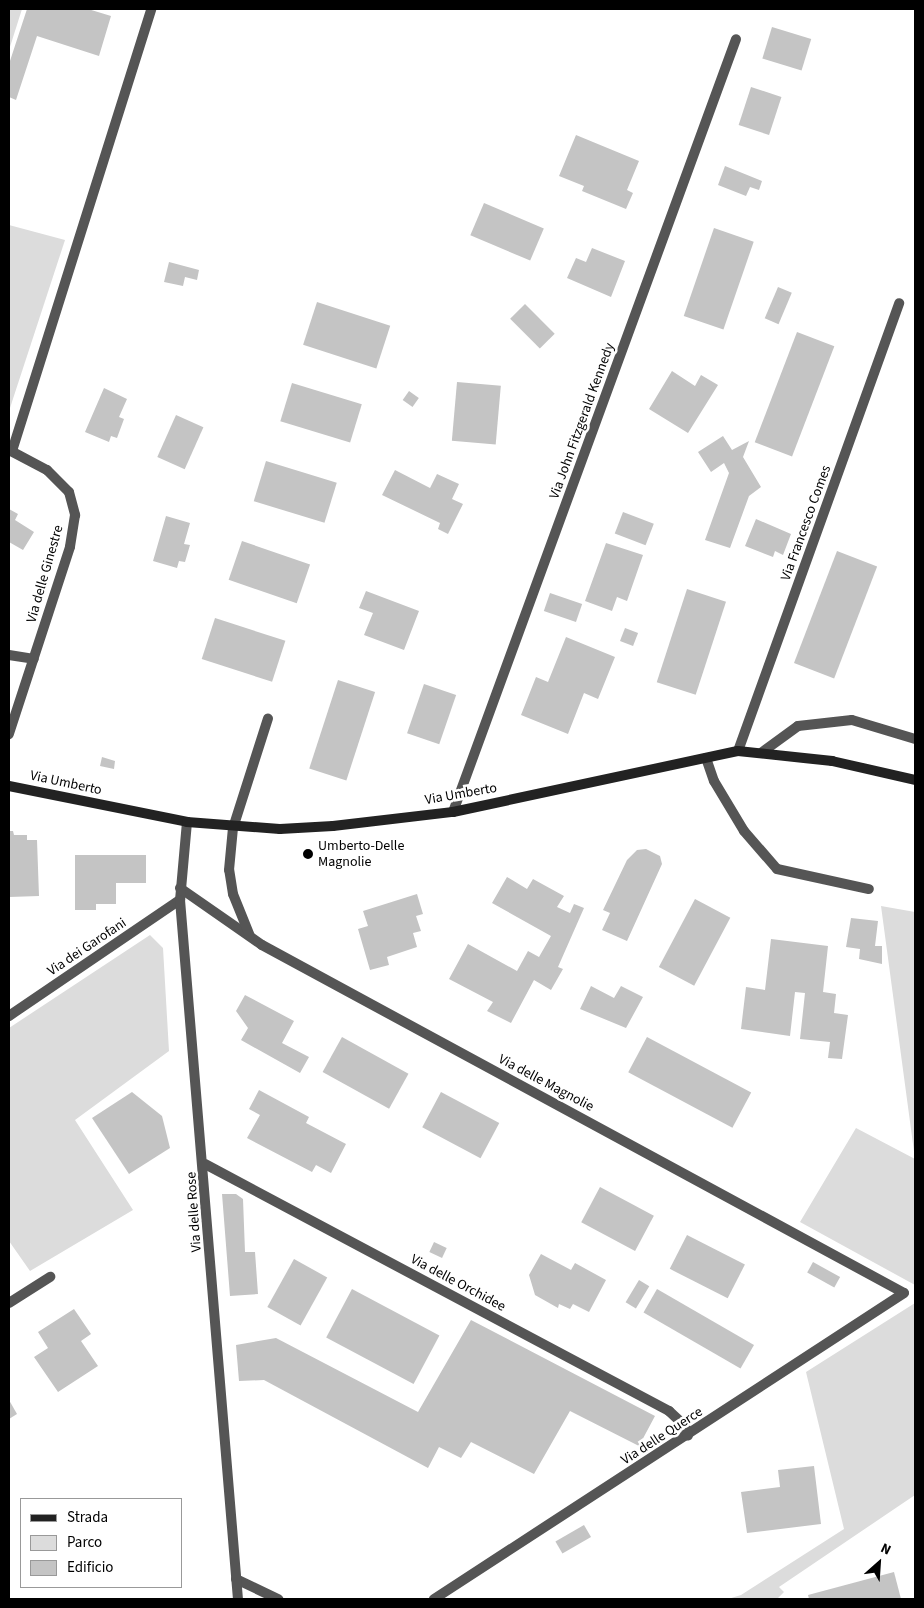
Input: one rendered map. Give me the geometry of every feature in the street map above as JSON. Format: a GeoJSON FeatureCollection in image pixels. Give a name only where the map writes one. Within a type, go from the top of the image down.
{"type":"FeatureCollection","features":[{"type":"Feature","properties":{"kind":"main road","name":"Via Umberto"},"geometry":{"type":"LineString","coordinates":[[9,786],[187,822],[233,828],[333,826],[454,812],[738,751],[832,761],[915,780]]}},
{"type":"Feature","properties":{"kind":"street"},"geometry":{"type":"LineString","coordinates":[[11,450],[151,9]]}},
{"type":"Feature","properties":{"kind":"street","name":"Via John Fitzgerald Kennedy"},"geometry":{"type":"LineString","coordinates":[[454,812],[736,39]]}},
{"type":"Feature","properties":{"kind":"street","name":"Via Francesco Comes"},"geometry":{"type":"LineString","coordinates":[[738,751],[899,303]]}},
{"type":"Feature","properties":{"kind":"street","name":"Via delle Ginestre"},"geometry":{"type":"LineString","coordinates":[[9,734],[70,548],[75,515],[69,492],[46,470],[11,450]]}},
{"type":"Feature","properties":{"kind":"street"},"geometry":{"type":"LineString","coordinates":[[9,655],[34,659]]}},
{"type":"Feature","properties":{"kind":"street"},"geometry":{"type":"LineString","coordinates":[[250,936],[233,894],[228,870],[233,828],[268,718]]}},
{"type":"Feature","properties":{"kind":"street"},"geometry":{"type":"LineString","coordinates":[[761,753],[798,726],[852,720],[915,740]]}},
{"type":"Feature","properties":{"kind":"street"},"geometry":{"type":"LineString","coordinates":[[706,758],[714,781],[744,831],[777,869],[869,889]]}},
{"type":"Feature","properties":{"kind":"street","name":"Via delle Rose"},"geometry":{"type":"LineString","coordinates":[[187,822],[180,900],[204,1164],[238,1599]]}},
{"type":"Feature","properties":{"kind":"street","name":"Via delle Magnolie"},"geometry":{"type":"LineString","coordinates":[[180,888],[250,936],[904,1293]]}},
{"type":"Feature","properties":{"kind":"street","name":"Via dei Garofani"},"geometry":{"type":"LineString","coordinates":[[9,1016],[180,900]]}},
{"type":"Feature","properties":{"kind":"street","name":"Via delle Orchidee"},"geometry":{"type":"LineString","coordinates":[[204,1164],[669,1411],[685,1426],[688,1436]]}},
{"type":"Feature","properties":{"kind":"street"},"geometry":{"type":"LineString","coordinates":[[9,1303],[50,1277]]}},
{"type":"Feature","properties":{"kind":"street","name":"Via delle Querce"},"geometry":{"type":"LineString","coordinates":[[434,1599],[688,1436],[904,1293]]}},
{"type":"Feature","properties":{"kind":"street"},"geometry":{"type":"LineString","coordinates":[[236,1579],[278,1599]]}},
{"type":"Feature","properties":{"kind":"green space"},"geometry":{"type":"Polygon","coordinates":[[[9,9],[22,9],[9,50],[9,9]]]}},
{"type":"Feature","properties":{"kind":"green space"},"geometry":{"type":"Polygon","coordinates":[[[9,225],[65,240],[9,411],[9,225]]]}},
{"type":"Feature","properties":{"kind":"green space"},"geometry":{"type":"Polygon","coordinates":[[[881,906],[915,912],[915,1159],[881,906]]]}},
{"type":"Feature","properties":{"kind":"green space"},"geometry":{"type":"Polygon","coordinates":[[[150,935],[163,948],[169,1051],[75,1120],[133,1210],[30,1271],[9,1241],[9,1028],[150,935]]]}},
{"type":"Feature","properties":{"kind":"green space"},"geometry":{"type":"Polygon","coordinates":[[[856,1128],[915,1159],[915,1285],[800,1222],[856,1128]]]}},
{"type":"Feature","properties":{"kind":"green space"},"geometry":{"type":"Polygon","coordinates":[[[915,1303],[915,1495],[779,1587],[784,1592],[777,1599],[728,1599],[741,1595],[844,1529],[806,1372],[915,1303]]]}},
{"type":"Feature","properties":{"kind":"building"},"geometry":{"type":"Polygon","coordinates":[[[27,9],[88,9],[111,16],[99,56],[37,36],[16,100],[9,97],[9,64],[27,9]]]}},
{"type":"Feature","properties":{"kind":"building"},"geometry":{"type":"Polygon","coordinates":[[[772,27],[811,39],[802,71],[762,59],[772,27]]]}},
{"type":"Feature","properties":{"kind":"building"},"geometry":{"type":"Polygon","coordinates":[[[751,87],[781,97],[769,135],[739,125],[751,87]]]}},
{"type":"Feature","properties":{"kind":"building"},"geometry":{"type":"Polygon","coordinates":[[[576,135],[639,161],[627,190],[633,193],[626,209],[582,191],[584,186],[559,176],[576,135]]]}},
{"type":"Feature","properties":{"kind":"building"},"geometry":{"type":"Polygon","coordinates":[[[725,166],[762,181],[759,190],[750,187],[746,196],[718,185],[725,166]]]}},
{"type":"Feature","properties":{"kind":"building"},"geometry":{"type":"Polygon","coordinates":[[[484,203],[544,228],[530,261],[470,235],[484,203]]]}},
{"type":"Feature","properties":{"kind":"building"},"geometry":{"type":"Polygon","coordinates":[[[714,228],[754,242],[723,330],[684,316],[714,228]]]}},
{"type":"Feature","properties":{"kind":"building"},"geometry":{"type":"Polygon","coordinates":[[[592,248],[625,261],[611,297],[567,278],[576,258],[586,262],[592,248]]]}},
{"type":"Feature","properties":{"kind":"building"},"geometry":{"type":"Polygon","coordinates":[[[169,262],[199,270],[197,280],[185,277],[183,286],[164,282],[169,262]]]}},
{"type":"Feature","properties":{"kind":"building"},"geometry":{"type":"Polygon","coordinates":[[[778,287],[792,293],[779,324],[765,318],[778,287]]]}},
{"type":"Feature","properties":{"kind":"building"},"geometry":{"type":"Polygon","coordinates":[[[317,302],[390,326],[376,369],[303,345],[317,302]]]}},
{"type":"Feature","properties":{"kind":"building"},"geometry":{"type":"Polygon","coordinates":[[[525,304],[555,334],[540,349],[510,319],[525,304]]]}},
{"type":"Feature","properties":{"kind":"building"},"geometry":{"type":"Polygon","coordinates":[[[797,332],[834,346],[792,456],[755,442],[797,332]]]}},
{"type":"Feature","properties":{"kind":"building"},"geometry":{"type":"Polygon","coordinates":[[[672,371],[695,386],[701,375],[718,385],[688,433],[649,409],[672,371]]]}},
{"type":"Feature","properties":{"kind":"building"},"geometry":{"type":"Polygon","coordinates":[[[457,382],[501,386],[496,445],[452,441],[457,382]]]}},
{"type":"Feature","properties":{"kind":"building"},"geometry":{"type":"Polygon","coordinates":[[[292,383],[362,404],[350,443],[280,421],[292,383]]]}},
{"type":"Feature","properties":{"kind":"building"},"geometry":{"type":"Polygon","coordinates":[[[104,388],[127,399],[119,417],[124,419],[117,438],[111,436],[109,442],[85,432],[104,388]]]}},
{"type":"Feature","properties":{"kind":"building"},"geometry":{"type":"Polygon","coordinates":[[[409,391],[419,398],[413,407],[403,400],[409,391]]]}},
{"type":"Feature","properties":{"kind":"building"},"geometry":{"type":"Polygon","coordinates":[[[176,415],[203,427],[185,469],[157,457],[176,415]]]}},
{"type":"Feature","properties":{"kind":"building"},"geometry":{"type":"Polygon","coordinates":[[[723,436],[732,450],[749,441],[743,457],[761,487],[749,496],[730,548],[705,540],[729,473],[724,463],[711,472],[698,452],[723,436]]]}},
{"type":"Feature","properties":{"kind":"building"},"geometry":{"type":"Polygon","coordinates":[[[266,461],[337,483],[324,523],[254,501],[266,461]]]}},
{"type":"Feature","properties":{"kind":"building"},"geometry":{"type":"Polygon","coordinates":[[[395,470],[430,488],[437,474],[459,484],[452,499],[463,504],[448,534],[438,529],[440,523],[382,495],[395,470]]]}},
{"type":"Feature","properties":{"kind":"building"},"geometry":{"type":"Polygon","coordinates":[[[9,509],[18,514],[15,520],[34,532],[23,550],[9,542],[9,509]]]}},
{"type":"Feature","properties":{"kind":"building"},"geometry":{"type":"Polygon","coordinates":[[[623,512],[654,524],[646,545],[615,533],[623,512]]]}},
{"type":"Feature","properties":{"kind":"building"},"geometry":{"type":"Polygon","coordinates":[[[166,516],[190,523],[184,544],[190,545],[185,562],[179,561],[177,568],[153,561],[166,516]]]}},
{"type":"Feature","properties":{"kind":"building"},"geometry":{"type":"Polygon","coordinates":[[[756,519],[791,534],[783,555],[775,551],[773,557],[745,546],[756,519]]]}},
{"type":"Feature","properties":{"kind":"building"},"geometry":{"type":"Polygon","coordinates":[[[242,541],[310,564],[297,603],[229,580],[242,541]]]}},
{"type":"Feature","properties":{"kind":"building"},"geometry":{"type":"Polygon","coordinates":[[[606,543],[643,555],[627,601],[617,597],[612,611],[585,601],[606,543]]]}},
{"type":"Feature","properties":{"kind":"building"},"geometry":{"type":"Polygon","coordinates":[[[837,551],[877,566],[834,678],[794,663],[837,551]]]}},
{"type":"Feature","properties":{"kind":"building"},"geometry":{"type":"Polygon","coordinates":[[[687,589],[726,602],[696,695],[657,682],[687,589]]]}},
{"type":"Feature","properties":{"kind":"building"},"geometry":{"type":"Polygon","coordinates":[[[366,591],[419,611],[404,650],[364,635],[373,613],[359,608],[366,591]]]}},
{"type":"Feature","properties":{"kind":"building"},"geometry":{"type":"Polygon","coordinates":[[[550,593],[582,604],[576,622],[544,611],[550,593]]]}},
{"type":"Feature","properties":{"kind":"building"},"geometry":{"type":"Polygon","coordinates":[[[215,618],[285,641],[272,682],[202,659],[215,618]]]}},
{"type":"Feature","properties":{"kind":"building"},"geometry":{"type":"Polygon","coordinates":[[[625,628],[638,633],[633,646],[620,641],[625,628]]]}},
{"type":"Feature","properties":{"kind":"building"},"geometry":{"type":"Polygon","coordinates":[[[566,637],[615,657],[598,699],[584,693],[568,734],[521,715],[536,677],[548,682],[566,637]]]}},
{"type":"Feature","properties":{"kind":"building"},"geometry":{"type":"Polygon","coordinates":[[[338,680],[375,692],[346,780],[309,768],[338,680]]]}},
{"type":"Feature","properties":{"kind":"building"},"geometry":{"type":"Polygon","coordinates":[[[424,684],[456,695],[439,744],[407,733],[424,684]]]}},
{"type":"Feature","properties":{"kind":"building"},"geometry":{"type":"Polygon","coordinates":[[[102,757],[115,761],[114,769],[100,766],[102,757]]]}},
{"type":"Feature","properties":{"kind":"building"},"geometry":{"type":"Polygon","coordinates":[[[9,831],[13,831],[14,835],[27,835],[27,840],[37,840],[39,896],[9,897],[9,831]]]}},
{"type":"Feature","properties":{"kind":"building"},"geometry":{"type":"Polygon","coordinates":[[[646,849],[660,856],[662,864],[627,941],[602,930],[610,913],[603,910],[627,860],[637,850],[646,849]]]}},
{"type":"Feature","properties":{"kind":"building"},"geometry":{"type":"Polygon","coordinates":[[[75,855],[146,855],[146,883],[116,883],[116,904],[96,904],[96,910],[75,910],[75,855]]]}},
{"type":"Feature","properties":{"kind":"building"},"geometry":{"type":"Polygon","coordinates":[[[507,877],[527,889],[533,879],[564,896],[557,907],[570,913],[574,904],[584,908],[558,967],[563,969],[551,990],[534,980],[511,1023],[487,1011],[493,1002],[449,979],[468,944],[517,971],[528,951],[539,957],[551,936],[492,903],[507,877]]]}},
{"type":"Feature","properties":{"kind":"building"},"geometry":{"type":"Polygon","coordinates":[[[417,894],[423,914],[416,916],[421,931],[413,933],[417,947],[387,957],[389,965],[370,970],[358,929],[368,926],[363,911],[417,894]]]}},
{"type":"Feature","properties":{"kind":"building"},"geometry":{"type":"Polygon","coordinates":[[[695,899],[730,918],[694,986],[659,967],[695,899]]]}},
{"type":"Feature","properties":{"kind":"building"},"geometry":{"type":"Polygon","coordinates":[[[851,918],[878,921],[875,946],[882,946],[882,964],[859,959],[860,949],[846,947],[851,918]]]}},
{"type":"Feature","properties":{"kind":"building"},"geometry":{"type":"Polygon","coordinates":[[[771,939],[828,946],[823,992],[836,994],[834,1013],[848,1015],[842,1059],[828,1058],[830,1042],[800,1039],[805,993],[795,992],[790,1036],[741,1029],[746,987],[765,990],[771,939]]]}},
{"type":"Feature","properties":{"kind":"building"},"geometry":{"type":"Polygon","coordinates":[[[591,986],[614,998],[621,986],[643,997],[626,1028],[580,1009],[591,986]]]}},
{"type":"Feature","properties":{"kind":"building"},"geometry":{"type":"Polygon","coordinates":[[[245,995],[294,1021],[282,1043],[309,1057],[300,1073],[241,1040],[248,1028],[236,1011],[245,995]]]}},
{"type":"Feature","properties":{"kind":"building"},"geometry":{"type":"Polygon","coordinates":[[[342,1037],[408,1074],[389,1109],[323,1072],[342,1037]]]}},
{"type":"Feature","properties":{"kind":"building"},"geometry":{"type":"Polygon","coordinates":[[[647,1037],[751,1092],[732,1128],[628,1072],[647,1037]]]}},
{"type":"Feature","properties":{"kind":"building"},"geometry":{"type":"Polygon","coordinates":[[[259,1090],[309,1117],[306,1123],[346,1144],[331,1173],[316,1165],[312,1172],[247,1138],[260,1115],[249,1109],[259,1090]]]}},
{"type":"Feature","properties":{"kind":"building"},"geometry":{"type":"Polygon","coordinates":[[[132,1092],[162,1116],[170,1148],[129,1174],[92,1118],[132,1092]]]}},
{"type":"Feature","properties":{"kind":"building"},"geometry":{"type":"Polygon","coordinates":[[[441,1092],[499,1123],[480,1158],[422,1127],[441,1092]]]}},
{"type":"Feature","properties":{"kind":"building"},"geometry":{"type":"Polygon","coordinates":[[[600,1187],[654,1216],[635,1251],[581,1222],[600,1187]]]}},
{"type":"Feature","properties":{"kind":"building"},"geometry":{"type":"Polygon","coordinates":[[[222,1194],[236,1194],[243,1199],[245,1252],[255,1252],[258,1294],[230,1296],[222,1194]]]}},
{"type":"Feature","properties":{"kind":"building"},"geometry":{"type":"Polygon","coordinates":[[[687,1235],[745,1265],[728,1298],[670,1269],[687,1235]]]}},
{"type":"Feature","properties":{"kind":"building"},"geometry":{"type":"Polygon","coordinates":[[[434,1242],[447,1248],[442,1258],[429,1252],[434,1242]]]}},
{"type":"Feature","properties":{"kind":"building"},"geometry":{"type":"Polygon","coordinates":[[[541,1254],[571,1270],[575,1263],[606,1280],[589,1312],[573,1304],[570,1309],[559,1304],[558,1308],[535,1295],[529,1275],[541,1254]]]}},
{"type":"Feature","properties":{"kind":"building"},"geometry":{"type":"Polygon","coordinates":[[[294,1259],[327,1277],[301,1326],[267,1307],[294,1259]]]}},
{"type":"Feature","properties":{"kind":"building"},"geometry":{"type":"Polygon","coordinates":[[[813,1262],[840,1277],[834,1288],[807,1272],[813,1262]]]}},
{"type":"Feature","properties":{"kind":"building"},"geometry":{"type":"Polygon","coordinates":[[[639,1280],[649,1286],[636,1308],[626,1302],[639,1280]]]}},
{"type":"Feature","properties":{"kind":"building"},"geometry":{"type":"Polygon","coordinates":[[[352,1289],[439,1335],[414,1384],[326,1338],[352,1289]]]}},
{"type":"Feature","properties":{"kind":"building"},"geometry":{"type":"Polygon","coordinates":[[[657,1289],[754,1345],[740,1368],[644,1312],[657,1289]]]}},
{"type":"Feature","properties":{"kind":"building"},"geometry":{"type":"Polygon","coordinates":[[[74,1309],[91,1334],[81,1341],[98,1366],[58,1392],[34,1357],[48,1348],[38,1332],[74,1309]]]}},
{"type":"Feature","properties":{"kind":"building"},"geometry":{"type":"Polygon","coordinates":[[[471,1320],[655,1416],[639,1446],[570,1411],[534,1474],[471,1442],[461,1458],[439,1447],[428,1468],[264,1380],[239,1381],[236,1345],[276,1338],[418,1412],[471,1320]]]}},
{"type":"Feature","properties":{"kind":"building"},"geometry":{"type":"Polygon","coordinates":[[[9,1400],[17,1414],[9,1419],[9,1400]]]}},
{"type":"Feature","properties":{"kind":"building"},"geometry":{"type":"Polygon","coordinates":[[[814,1466],[821,1524],[747,1533],[741,1492],[780,1487],[778,1470],[814,1466]]]}},
{"type":"Feature","properties":{"kind":"building"},"geometry":{"type":"Polygon","coordinates":[[[584,1525],[591,1537],[562,1554],[555,1542],[584,1525]]]}},
{"type":"Feature","properties":{"kind":"building"},"geometry":{"type":"Polygon","coordinates":[[[894,1572],[901,1599],[809,1599],[808,1595],[894,1572]]]}},
{"type":"Feature","properties":{"kind":"place","name":"Umberto-Delle Magnolie"},"geometry":{"type":"Point","coordinates":[308,854]}}]}
